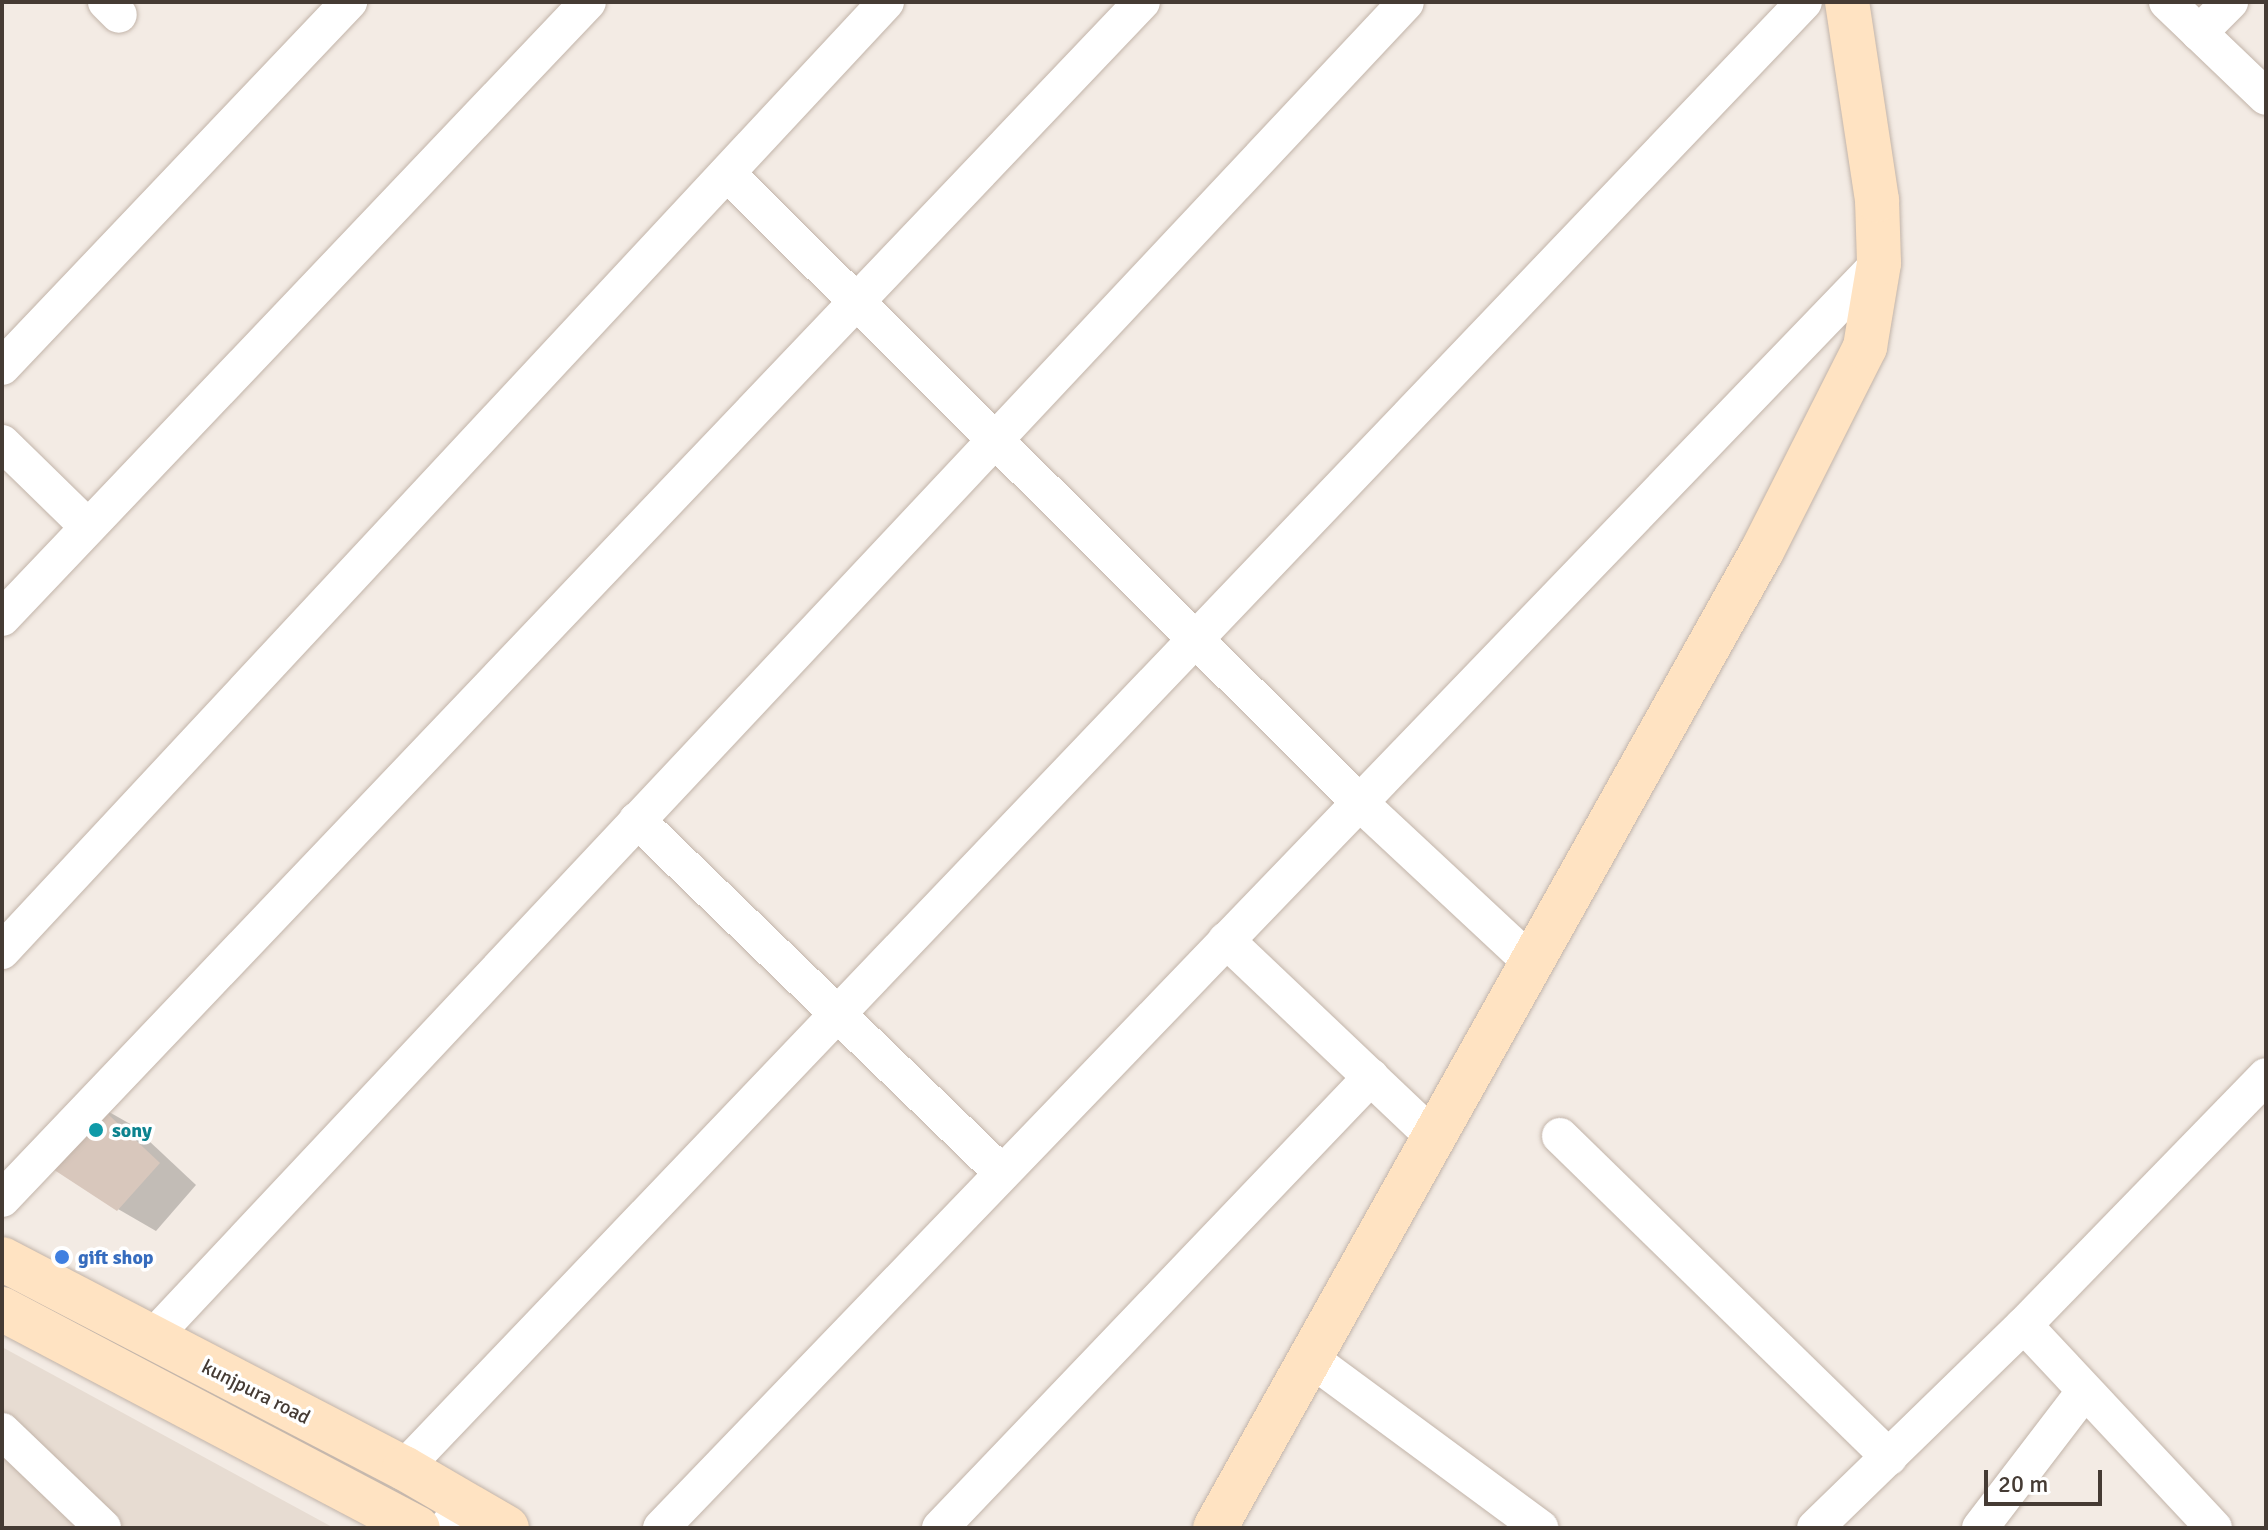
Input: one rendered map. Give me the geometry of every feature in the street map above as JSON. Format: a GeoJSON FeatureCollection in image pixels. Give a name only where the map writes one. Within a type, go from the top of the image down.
{"type":"FeatureCollection","features":[{"type":"Feature","properties":{"kind":"street"},"geometry":{"type":"LineString","coordinates":[[2,367],[349,2]]}},
{"type":"Feature","properties":{"kind":"street"},"geometry":{"type":"LineString","coordinates":[[2,618],[588,2]]}},
{"type":"Feature","properties":{"kind":"street"},"geometry":{"type":"LineString","coordinates":[[2,951],[886,2]]}},
{"type":"Feature","properties":{"kind":"street"},"geometry":{"type":"LineString","coordinates":[[2,1199],[1142,2]]}},
{"type":"Feature","properties":{"kind":"street"},"geometry":{"type":"LineString","coordinates":[[152,1338],[1406,2]]}},
{"type":"Feature","properties":{"kind":"street"},"geometry":{"type":"LineString","coordinates":[[404,1468],[1804,2]]}},
{"type":"Feature","properties":{"kind":"street"},"geometry":{"type":"LineString","coordinates":[[1215,1528],[1534,965],[1762,551],[1865,347],[1879,263],[1877,200],[1847,2]]}},
{"type":"Feature","properties":{"kind":"street"},"geometry":{"type":"LineString","coordinates":[[2167,2],[2266,97]]}},
{"type":"Feature","properties":{"kind":"street"},"geometry":{"type":"LineString","coordinates":[[2199,33],[2230,2]]}},
{"type":"Feature","properties":{"kind":"street"},"geometry":{"type":"LineString","coordinates":[[727,173],[1359,802],[1534,965]]}},
{"type":"Feature","properties":{"kind":"street"},"geometry":{"type":"LineString","coordinates":[[661,1528],[1879,263]]}},
{"type":"Feature","properties":{"kind":"street"},"geometry":{"type":"LineString","coordinates":[[2,443],[88,527]]}},
{"type":"Feature","properties":{"kind":"street"},"geometry":{"type":"LineString","coordinates":[[637,820],[1002,1173]]}},
{"type":"Feature","properties":{"kind":"street"},"geometry":{"type":"LineString","coordinates":[[1226,940],[1436,1139]]}},
{"type":"Feature","properties":{"kind":"street"},"geometry":{"type":"LineString","coordinates":[[1815,1528],[2024,1325],[2266,1076]]}},
{"type":"Feature","properties":{"kind":"street"},"geometry":{"type":"LineString","coordinates":[[940,1528],[1371,1077]]}},
{"type":"Feature","properties":{"kind":"street"},"geometry":{"type":"LineString","coordinates":[[1560,1136],[1889,1457]]}},
{"type":"Feature","properties":{"kind":"street","name":"kunjpura road"},"geometry":{"type":"LineString","coordinates":[[11,1278],[152,1338],[404,1468],[456,1517],[507,1528]]}},
{"type":"Feature","properties":{"kind":"street"},"geometry":{"type":"LineString","coordinates":[[2,1309],[418,1528]]}},
{"type":"Feature","properties":{"kind":"street"},"geometry":{"type":"LineString","coordinates":[[2024,1325],[2214,1528]]}},
{"type":"Feature","properties":{"kind":"street"},"geometry":{"type":"LineString","coordinates":[[1311,1359],[1540,1528]]}},
{"type":"Feature","properties":{"kind":"street"},"geometry":{"type":"LineString","coordinates":[[1980,1528],[2084,1392]]}},
{"type":"Feature","properties":{"kind":"street"},"geometry":{"type":"LineString","coordinates":[[2,1431],[103,1528]]}},
{"type":"Feature","properties":{"kind":"shaded area"},"geometry":{"type":"Polygon","coordinates":[[[2,1347],[334,1528],[2,1528],[2,1347]]]}},
{"type":"Feature","properties":{"kind":"building","name":"sony"},"geometry":{"type":"Polygon","coordinates":[[[94,1101],[160,1163],[117,1211],[39,1160],[94,1101]]]}},
{"type":"Feature","properties":{"kind":"place","name":"sony"},"geometry":{"type":"Point","coordinates":[96,1130]}},
{"type":"Feature","properties":{"kind":"place","name":"gift shop"},"geometry":{"type":"Point","coordinates":[62,1257]}}]}
